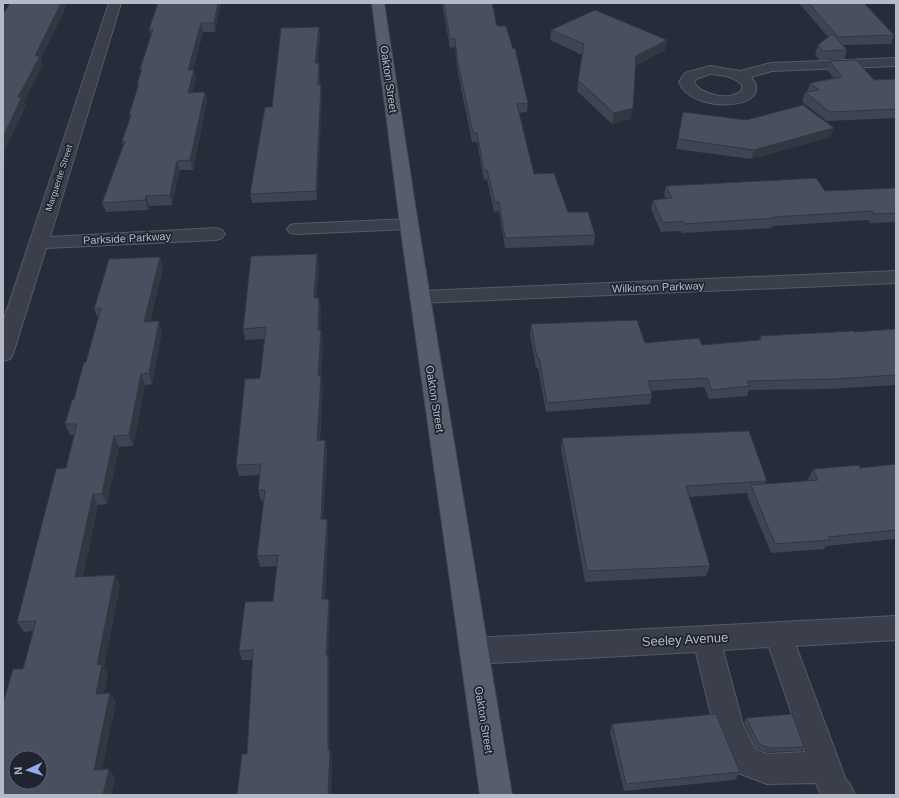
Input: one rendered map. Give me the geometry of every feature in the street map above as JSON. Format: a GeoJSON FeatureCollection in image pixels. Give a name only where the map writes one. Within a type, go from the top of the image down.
{"type":"FeatureCollection","features":[{"type":"Feature","properties":{"kind":"main road","name":"Oakton Street"},"geometry":{"type":"LineString","coordinates":[[378,3],[409,224],[496,795]]}},
{"type":"Feature","properties":{"kind":"street","name":"Marguerite Street"},"geometry":{"type":"LineString","coordinates":[[3,354],[115,3]]}},
{"type":"Feature","properties":{"kind":"street"},"geometry":{"type":"LineString","coordinates":[[739,76],[771,67],[896,62]]}},
{"type":"Feature","properties":{"kind":"street"},"geometry":{"type":"LineString","coordinates":[[296,229],[409,224]]}},
{"type":"Feature","properties":{"kind":"street","name":"Parkside Parkway"},"geometry":{"type":"LineString","coordinates":[[39,243],[216,234]]}},
{"type":"Feature","properties":{"kind":"street","name":"Wilkinson Parkway"},"geometry":{"type":"LineString","coordinates":[[420,297],[896,277]]}},
{"type":"Feature","properties":{"kind":"street","name":"Seeley Avenue"},"geometry":{"type":"LineString","coordinates":[[474,651],[896,628]]}},
{"type":"Feature","properties":{"kind":"street"},"geometry":{"type":"LineString","coordinates":[[778,634],[834,790],[838,795]]}},
{"type":"Feature","properties":{"kind":"street"},"geometry":{"type":"LineString","coordinates":[[706,638],[729,727],[744,760],[767,769],[826,767]]}},
{"type":"Feature","properties":{"kind":"building"},"geometry":{"type":"Polygon","coordinates":[[[10,3],[61,3],[35,56],[40,56],[18,97],[22,97],[3,137],[3,14],[10,3]]]}},
{"type":"Feature","properties":{"kind":"building"},"geometry":{"type":"Polygon","coordinates":[[[158,3],[218,3],[214,23],[201,23],[188,70],[194,70],[188,93],[205,92],[190,160],[177,161],[170,195],[146,196],[145,200],[102,203],[125,141],[122,141],[131,115],[129,115],[139,83],[137,83],[142,69],[140,69],[153,29],[149,29],[158,3]]]}},
{"type":"Feature","properties":{"kind":"building"},"geometry":{"type":"Polygon","coordinates":[[[444,3],[492,3],[497,26],[506,26],[513,49],[515,48],[528,103],[517,104],[534,174],[554,173],[568,212],[588,212],[595,235],[505,238],[499,202],[495,202],[487,170],[484,170],[477,133],[473,133],[457,59],[455,39],[450,39],[444,3]]]}},
{"type":"Feature","properties":{"kind":"building"},"geometry":{"type":"Polygon","coordinates":[[[809,3],[864,3],[894,35],[838,37],[809,3]]]}},
{"type":"Feature","properties":{"kind":"building"},"geometry":{"type":"Polygon","coordinates":[[[595,10],[667,40],[636,56],[633,108],[614,113],[578,80],[584,44],[551,30],[595,10]]]}},
{"type":"Feature","properties":{"kind":"building"},"geometry":{"type":"Polygon","coordinates":[[[319,27],[315,63],[319,63],[318,85],[321,85],[316,191],[250,194],[265,107],[272,107],[281,28],[319,27]]]}},
{"type":"Feature","properties":{"kind":"building"},"geometry":{"type":"Polygon","coordinates":[[[832,34],[847,50],[822,51],[818,45],[832,34]]]}},
{"type":"Feature","properties":{"kind":"building"},"geometry":{"type":"Polygon","coordinates":[[[856,60],[874,80],[896,79],[896,109],[830,112],[805,92],[819,90],[810,83],[842,77],[830,61],[856,60]]]}},
{"type":"Feature","properties":{"kind":"building"},"geometry":{"type":"Polygon","coordinates":[[[803,105],[834,128],[754,150],[678,139],[683,112],[746,120],[803,105]]]}},
{"type":"Feature","properties":{"kind":"building"},"geometry":{"type":"Polygon","coordinates":[[[816,178],[825,191],[896,188],[896,213],[874,214],[872,211],[684,224],[683,221],[663,223],[653,200],[672,198],[666,186],[816,178]]]}},
{"type":"Feature","properties":{"kind":"building"},"geometry":{"type":"Polygon","coordinates":[[[317,254],[314,298],[319,298],[318,330],[321,330],[318,376],[321,376],[317,441],[325,440],[321,519],[327,519],[322,599],[329,599],[326,655],[328,654],[328,750],[330,750],[328,795],[237,795],[242,754],[247,754],[253,650],[239,651],[245,602],[273,601],[278,555],[257,556],[265,490],[258,490],[261,464],[236,465],[245,379],[260,378],[266,327],[243,329],[251,256],[317,254]]]}},
{"type":"Feature","properties":{"kind":"building"},"geometry":{"type":"Polygon","coordinates":[[[160,257],[144,322],[159,321],[149,373],[141,374],[129,435],[114,436],[102,494],[93,494],[75,577],[115,575],[97,665],[102,664],[96,694],[110,693],[94,770],[109,769],[103,795],[3,795],[3,703],[13,669],[23,669],[36,621],[17,622],[56,469],[66,468],[77,424],[65,424],[72,400],[74,399],[84,362],[86,362],[101,308],[94,309],[109,259],[160,257]]]}},
{"type":"Feature","properties":{"kind":"building"},"geometry":{"type":"Polygon","coordinates":[[[637,320],[645,343],[699,338],[702,345],[761,340],[760,336],[896,329],[896,375],[833,379],[747,381],[750,386],[712,390],[707,378],[648,381],[652,394],[547,403],[531,324],[637,320]]]}},
{"type":"Feature","properties":{"kind":"building"},"geometry":{"type":"Polygon","coordinates":[[[749,431],[767,481],[686,486],[710,566],[587,571],[562,438],[749,431]]]}},
{"type":"Feature","properties":{"kind":"building"},"geometry":{"type":"Polygon","coordinates":[[[896,464],[896,530],[828,537],[830,540],[775,544],[751,485],[818,480],[813,469],[859,465],[860,468],[896,464]]]}},
{"type":"Feature","properties":{"kind":"building"},"geometry":{"type":"Polygon","coordinates":[[[716,714],[740,772],[626,784],[612,724],[716,714]]]}},
{"type":"Feature","properties":{"kind":"building"},"geometry":{"type":"Polygon","coordinates":[[[792,714],[804,747],[770,748],[759,744],[746,718],[792,714]]]}}]}
